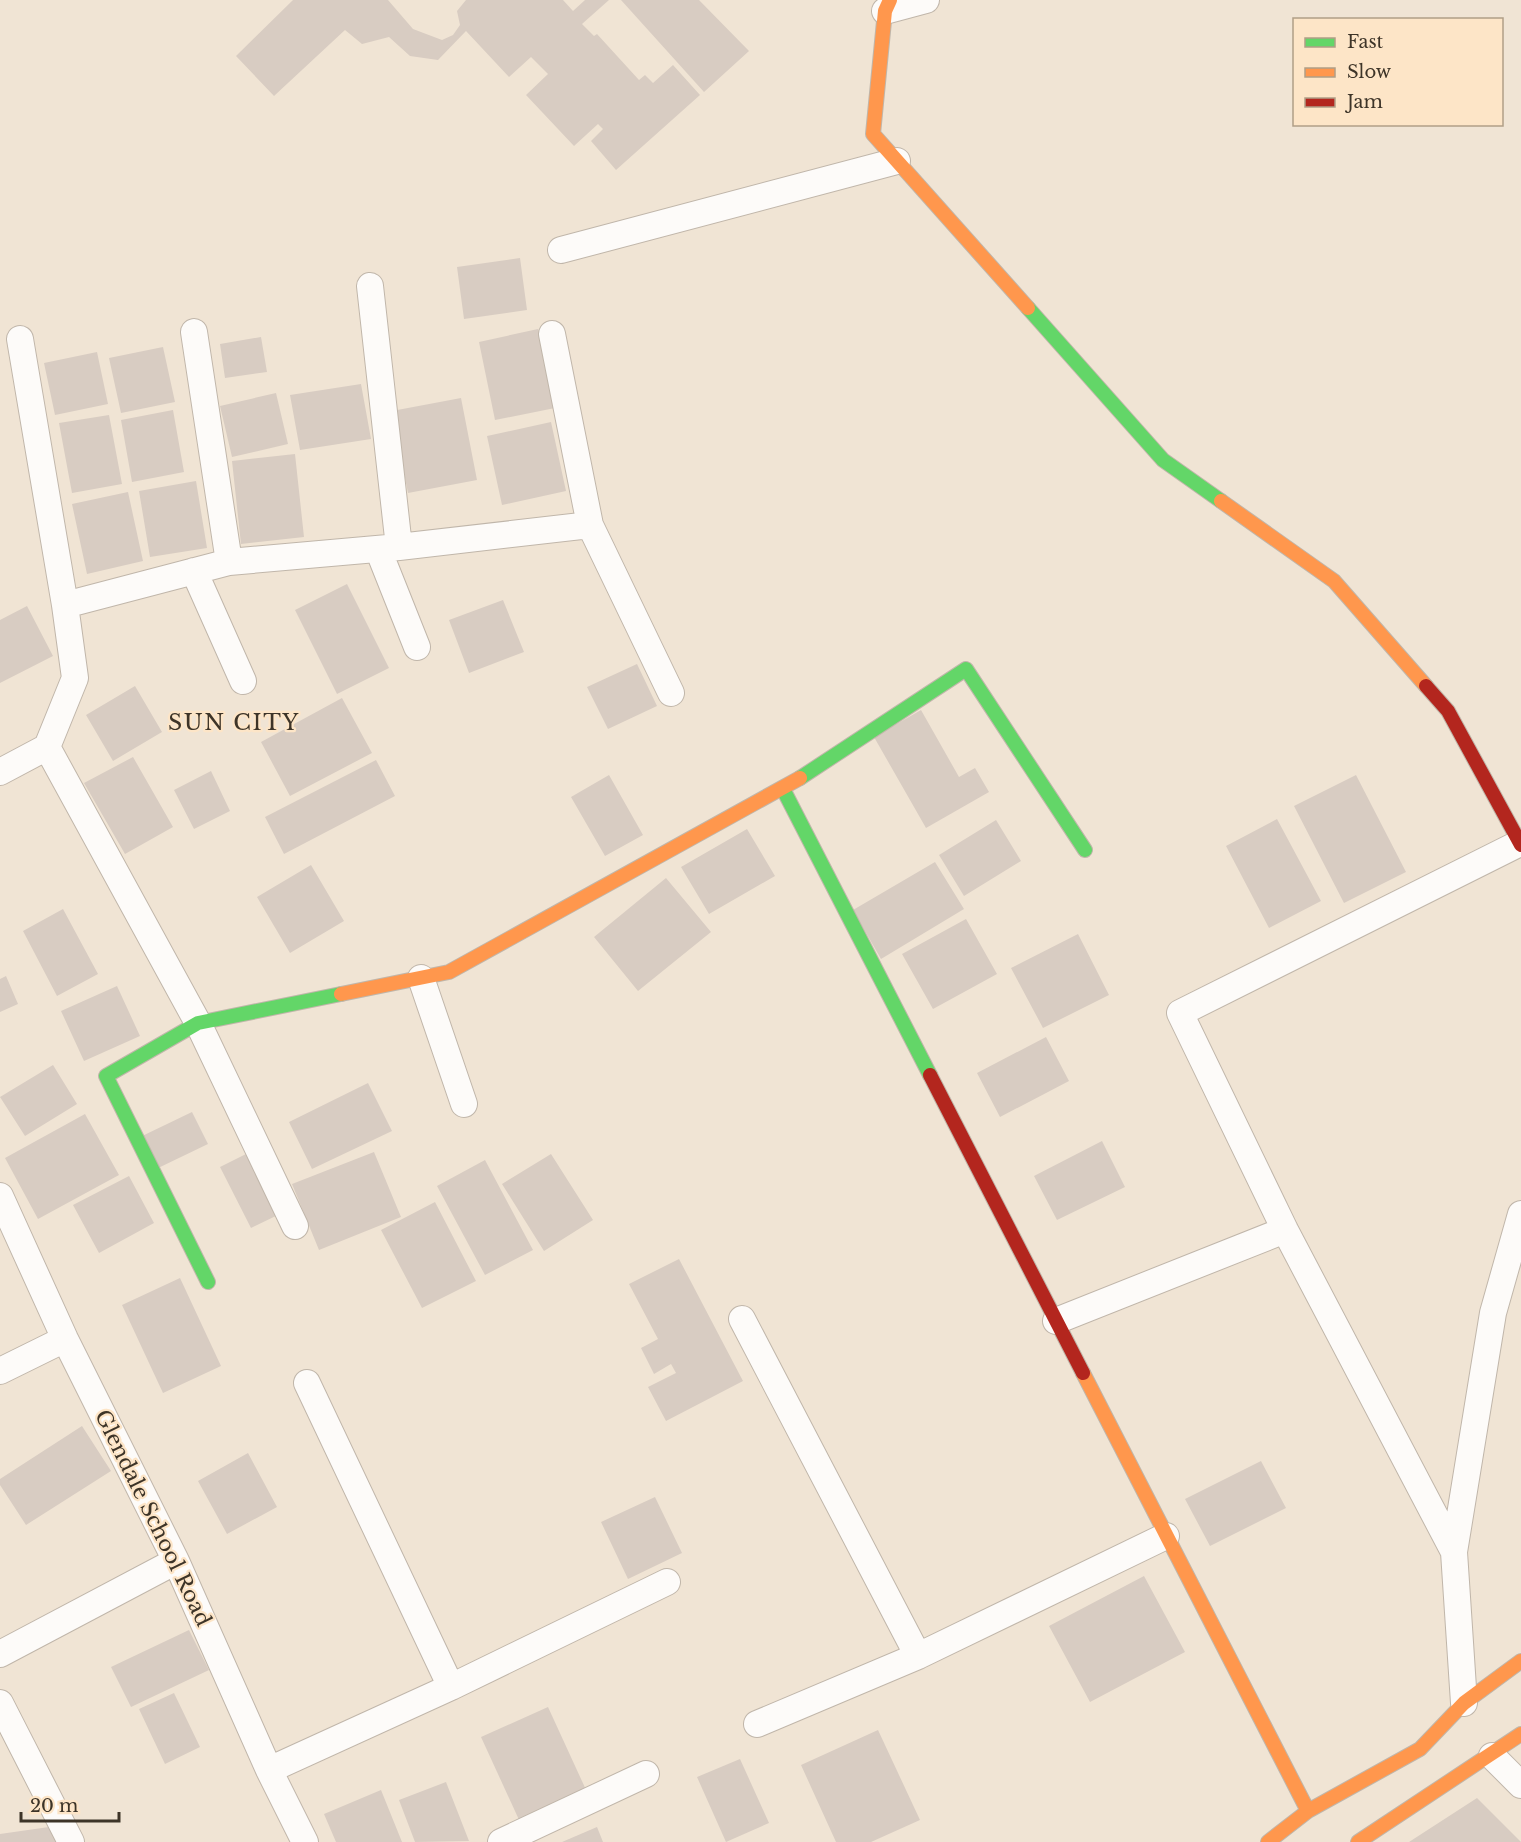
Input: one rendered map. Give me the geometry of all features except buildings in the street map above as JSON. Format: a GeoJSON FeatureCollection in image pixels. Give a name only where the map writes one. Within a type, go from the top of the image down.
{"type":"FeatureCollection","features":[{"type":"Feature","properties":{"kind":"main road"},"geometry":{"type":"LineString","coordinates":[[887,5],[873,134],[1163,460],[1334,581],[1448,711],[1521,844]]}},
{"type":"Feature","properties":{"kind":"main road"},"geometry":{"type":"LineString","coordinates":[[208,1282],[106,1076],[198,1023],[449,972],[783,789],[966,669],[1085,850]]}},
{"type":"Feature","properties":{"kind":"main road"},"geometry":{"type":"LineString","coordinates":[[783,789],[1308,1811]]}},
{"type":"Feature","properties":{"kind":"main road"},"geometry":{"type":"LineString","coordinates":[[1268,1842],[1308,1811],[1420,1749],[1464,1703],[1521,1661]]}},
{"type":"Feature","properties":{"kind":"main road"},"geometry":{"type":"LineString","coordinates":[[1358,1842],[1492,1756],[1521,1734]]}},
{"type":"Feature","properties":{"kind":"street"},"geometry":{"type":"LineString","coordinates":[[887,5],[926,0]]}},
{"type":"Feature","properties":{"kind":"street"},"geometry":{"type":"LineString","coordinates":[[561,250],[897,161]]}},
{"type":"Feature","properties":{"kind":"street"},"geometry":{"type":"LineString","coordinates":[[370,286],[389,548],[417,648]]}},
{"type":"Feature","properties":{"kind":"street"},"geometry":{"type":"LineString","coordinates":[[194,332],[229,562]]}},
{"type":"Feature","properties":{"kind":"street"},"geometry":{"type":"LineString","coordinates":[[552,334],[590,525],[672,693]]}},
{"type":"Feature","properties":{"kind":"street"},"geometry":{"type":"LineString","coordinates":[[0,772],[47,747],[75,678],[65,605],[20,339]]}},
{"type":"Feature","properties":{"kind":"street"},"geometry":{"type":"LineString","coordinates":[[65,605],[229,562],[389,548],[590,525]]}},
{"type":"Feature","properties":{"kind":"street"},"geometry":{"type":"LineString","coordinates":[[194,571],[243,681]]}},
{"type":"Feature","properties":{"kind":"street"},"geometry":{"type":"LineString","coordinates":[[47,747],[198,1023],[295,1226]]}},
{"type":"Feature","properties":{"kind":"street"},"geometry":{"type":"LineString","coordinates":[[1454,1552],[1285,1230],[1180,1013],[1521,844]]}},
{"type":"Feature","properties":{"kind":"street"},"geometry":{"type":"LineString","coordinates":[[421,978],[464,1104]]}},
{"type":"Feature","properties":{"kind":"street","name":"Glendale School Road"},"geometry":{"type":"LineString","coordinates":[[0,1196],[65,1339],[176,1561],[269,1770],[304,1842]]}},
{"type":"Feature","properties":{"kind":"street"},"geometry":{"type":"LineString","coordinates":[[1464,1703],[1454,1552],[1493,1313],[1521,1214]]}},
{"type":"Feature","properties":{"kind":"street"},"geometry":{"type":"LineString","coordinates":[[1056,1321],[1285,1230]]}},
{"type":"Feature","properties":{"kind":"street"},"geometry":{"type":"LineString","coordinates":[[742,1318],[918,1656]]}},
{"type":"Feature","properties":{"kind":"street"},"geometry":{"type":"LineString","coordinates":[[0,1371],[65,1339]]}},
{"type":"Feature","properties":{"kind":"street"},"geometry":{"type":"LineString","coordinates":[[307,1383],[451,1687]]}},
{"type":"Feature","properties":{"kind":"street"},"geometry":{"type":"LineString","coordinates":[[757,1724],[918,1656],[1166,1536]]}},
{"type":"Feature","properties":{"kind":"street"},"geometry":{"type":"LineString","coordinates":[[0,1654],[176,1561]]}},
{"type":"Feature","properties":{"kind":"street"},"geometry":{"type":"LineString","coordinates":[[269,1770],[451,1687],[667,1582]]}},
{"type":"Feature","properties":{"kind":"street"},"geometry":{"type":"LineString","coordinates":[[0,1703],[71,1842]]}},
{"type":"Feature","properties":{"kind":"street"},"geometry":{"type":"LineString","coordinates":[[1492,1756],[1521,1785]]}},
{"type":"Feature","properties":{"kind":"street"},"geometry":{"type":"LineString","coordinates":[[501,1842],[646,1774]]}},
{"type":"Feature","properties":{"kind":"traffic: fast"},"geometry":{"type":"LineString","coordinates":[[1028,308],[1163,460],[1221,501]]}},
{"type":"Feature","properties":{"kind":"traffic: fast"},"geometry":{"type":"LineString","coordinates":[[800,778],[966,669],[1085,850]]}},
{"type":"Feature","properties":{"kind":"traffic: fast"},"geometry":{"type":"LineString","coordinates":[[783,789],[930,1075]]}},
{"type":"Feature","properties":{"kind":"traffic: fast"},"geometry":{"type":"LineString","coordinates":[[208,1282],[106,1076],[198,1023],[341,994]]}},
{"type":"Feature","properties":{"kind":"traffic: slow"},"geometry":{"type":"LineString","coordinates":[[890,0],[885,11],[873,134],[1028,308]]}},
{"type":"Feature","properties":{"kind":"traffic: slow"},"geometry":{"type":"LineString","coordinates":[[1221,501],[1334,581],[1426,686]]}},
{"type":"Feature","properties":{"kind":"traffic: slow"},"geometry":{"type":"LineString","coordinates":[[341,994],[449,972],[800,778]]}},
{"type":"Feature","properties":{"kind":"traffic: slow"},"geometry":{"type":"LineString","coordinates":[[1083,1373],[1308,1811]]}},
{"type":"Feature","properties":{"kind":"traffic: slow"},"geometry":{"type":"LineString","coordinates":[[1268,1842],[1308,1811],[1420,1749],[1464,1703],[1521,1661]]}},
{"type":"Feature","properties":{"kind":"traffic: slow"},"geometry":{"type":"LineString","coordinates":[[1358,1842],[1521,1734]]}},
{"type":"Feature","properties":{"kind":"traffic: jam"},"geometry":{"type":"LineString","coordinates":[[1426,686],[1448,711],[1521,845]]}},
{"type":"Feature","properties":{"kind":"traffic: jam"},"geometry":{"type":"LineString","coordinates":[[930,1075],[1083,1373]]}},
{"type":"Feature","properties":{"kind":"district","name":"SUN CITY"},"geometry":{"type":"Point","coordinates":[234,722]}}]}
